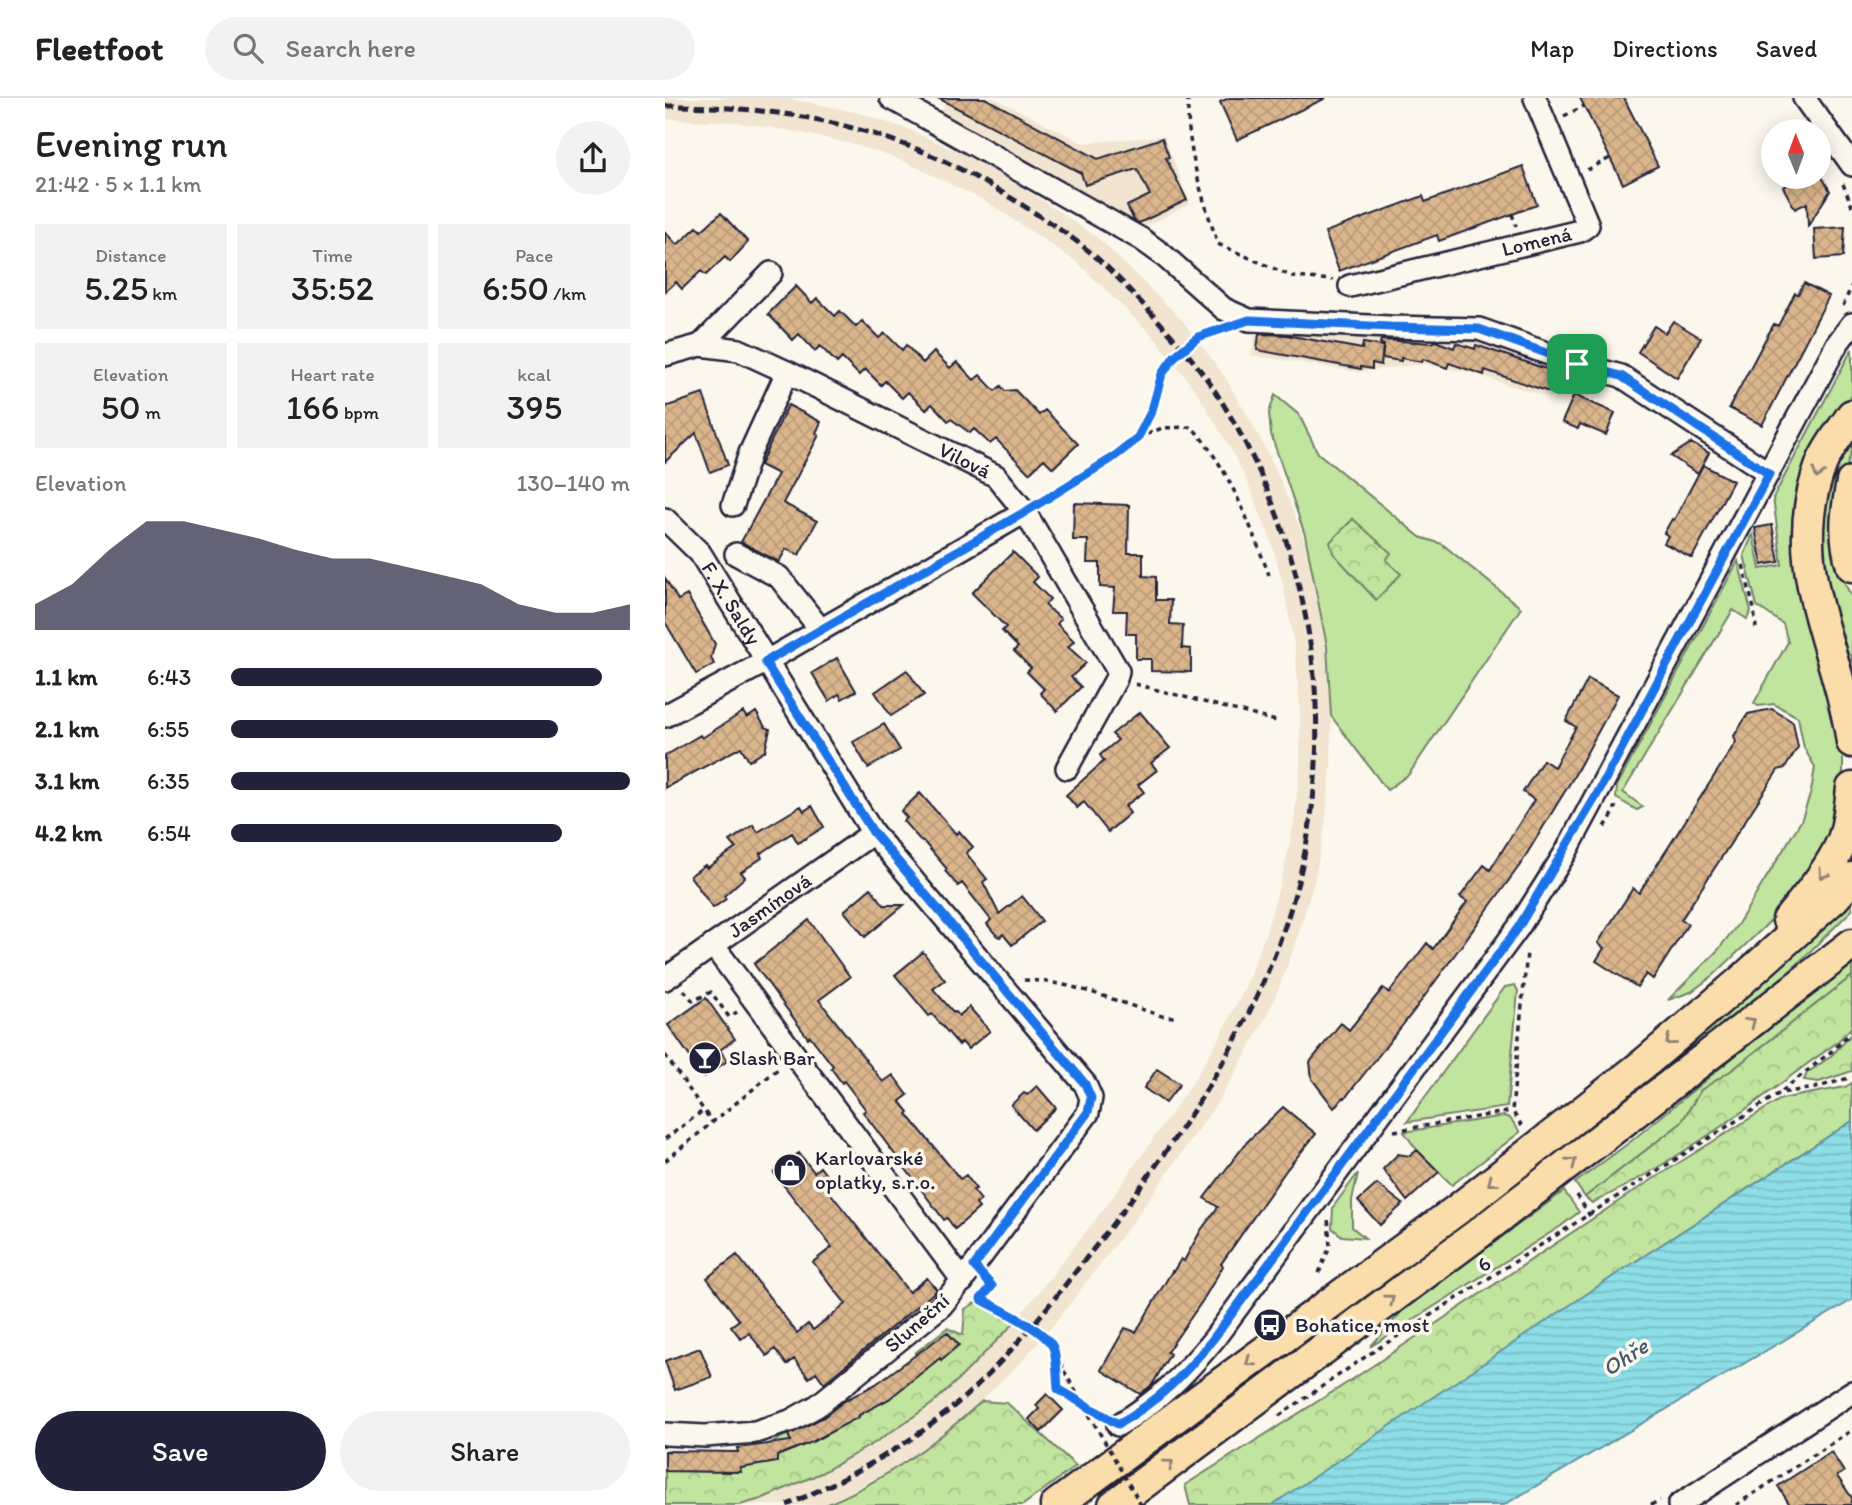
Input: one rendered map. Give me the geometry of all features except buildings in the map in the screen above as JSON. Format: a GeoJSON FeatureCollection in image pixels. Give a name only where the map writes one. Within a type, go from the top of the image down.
{"type":"FeatureCollection","features":[{"type":"Feature","properties":{"kind":"highway"},"geometry":{"type":"LineString","coordinates":[[1852,415],[1821,463],[1809,504],[1806,545],[1812,591],[1839,681],[1852,742]]}},
{"type":"Feature","properties":{"kind":"highway"},"geometry":{"type":"LineString","coordinates":[[1852,482],[1845,515],[1852,566]]}},
{"type":"Feature","properties":{"kind":"highway"},"geometry":{"type":"LineString","coordinates":[[1741,981],[1829,865],[1843,840],[1850,812],[1852,788]]}},
{"type":"Feature","properties":{"kind":"highway"},"geometry":{"type":"LineString","coordinates":[[1056,1505],[1458,1209],[1646,1062],[1834,898],[1852,878]]}},
{"type":"Feature","properties":{"kind":"highway"},"geometry":{"type":"LineString","coordinates":[[1805,979],[1852,929]]}},
{"type":"Feature","properties":{"kind":"highway","name":"6"},"geometry":{"type":"LineString","coordinates":[[1114,1505],[1478,1234],[1852,944]]}},
{"type":"Feature","properties":{"kind":"street"},"geometry":{"type":"LineString","coordinates":[[891,98],[1141,239],[1224,309],[1249,320],[1479,329],[1577,364],[1621,376],[1769,474]]}},
{"type":"Feature","properties":{"kind":"street","name":"Lomená"},"geometry":{"type":"LineString","coordinates":[[1341,283],[1580,231],[1588,225],[1535,98]]}},
{"type":"Feature","properties":{"kind":"street"},"geometry":{"type":"LineString","coordinates":[[1804,98],[1852,165]]}},
{"type":"Feature","properties":{"kind":"street"},"geometry":{"type":"LineString","coordinates":[[701,345],[771,273]]}},
{"type":"Feature","properties":{"kind":"street"},"geometry":{"type":"LineString","coordinates":[[1118,1424],[1147,1408],[1185,1373],[1199,1356],[1518,928],[1577,830],[1837,344],[1852,324]]}},
{"type":"Feature","properties":{"kind":"street","name":"Vilová"},"geometry":{"type":"LineString","coordinates":[[665,355],[701,345],[739,350],[996,476],[1025,512],[1113,659],[1118,671],[1117,679]]}},
{"type":"Feature","properties":{"kind":"street"},"geometry":{"type":"LineString","coordinates":[[733,505],[750,453],[787,372]]}},
{"type":"Feature","properties":{"kind":"street"},"geometry":{"type":"LineString","coordinates":[[665,716],[765,662],[1025,512]]}},
{"type":"Feature","properties":{"kind":"street","name":"F. X. Šaldy"},"geometry":{"type":"LineString","coordinates":[[665,519],[700,553],[765,662],[873,832],[1085,1084],[1091,1098]]}},
{"type":"Feature","properties":{"kind":"street"},"geometry":{"type":"LineString","coordinates":[[736,554],[779,578],[821,630]]}},
{"type":"Feature","properties":{"kind":"street"},"geometry":{"type":"LineString","coordinates":[[1067,768],[1117,679]]}},
{"type":"Feature","properties":{"kind":"street","name":"Jasmínová"},"geometry":{"type":"LineString","coordinates":[[673,982],[713,945],[873,832]]}},
{"type":"Feature","properties":{"kind":"street"},"geometry":{"type":"LineString","coordinates":[[713,945],[968,1274]]}},
{"type":"Feature","properties":{"kind":"street","name":"Sluneční"},"geometry":{"type":"LineString","coordinates":[[665,1434],[731,1435],[772,1428],[817,1406],[931,1315],[968,1274],[1088,1112],[1091,1098]]}},
{"type":"Feature","properties":{"kind":"street"},"geometry":{"type":"LineString","coordinates":[[1679,1505],[1852,1392]]}},
{"type":"Feature","properties":{"kind":"path"},"geometry":{"type":"LineString","coordinates":[[1188,98],[1187,119],[1200,191],[1219,244],[1293,277],[1341,283]]}},
{"type":"Feature","properties":{"kind":"path"},"geometry":{"type":"LineString","coordinates":[[1570,179],[1610,158]]}},
{"type":"Feature","properties":{"kind":"path"},"geometry":{"type":"LineString","coordinates":[[1137,439],[1152,410],[1162,374],[1175,356],[1198,337],[1249,320]]}},
{"type":"Feature","properties":{"kind":"path"},"geometry":{"type":"LineString","coordinates":[[1025,512],[1111,459],[1137,439],[1162,428],[1192,427],[1212,450],[1238,495],[1269,575]]}},
{"type":"Feature","properties":{"kind":"path"},"geometry":{"type":"LineString","coordinates":[[1742,564],[1754,609],[1756,628]]}},
{"type":"Feature","properties":{"kind":"path"},"geometry":{"type":"LineString","coordinates":[[1117,679],[1280,722]]}},
{"type":"Feature","properties":{"kind":"path"},"geometry":{"type":"LineString","coordinates":[[1523,1128],[1512,1111],[1528,949]]}},
{"type":"Feature","properties":{"kind":"path"},"geometry":{"type":"LineString","coordinates":[[1002,985],[1023,979],[1040,980],[1075,987],[1162,1016],[1175,1017]]}},
{"type":"Feature","properties":{"kind":"path"},"geometry":{"type":"LineString","coordinates":[[673,982],[694,1001],[711,992],[729,1017],[742,1009]]}},
{"type":"Feature","properties":{"kind":"path"},"geometry":{"type":"LineString","coordinates":[[1780,1093],[1852,1031]]}},
{"type":"Feature","properties":{"kind":"path"},"geometry":{"type":"LineString","coordinates":[[665,1055],[712,1122]]}},
{"type":"Feature","properties":{"kind":"path"},"geometry":{"type":"LineString","coordinates":[[665,1161],[783,1065]]}},
{"type":"Feature","properties":{"kind":"path","name":"6"},"geometry":{"type":"LineString","coordinates":[[1270,1422],[1371,1353],[1780,1093],[1815,1088],[1852,1077]]}},
{"type":"Feature","properties":{"kind":"path"},"geometry":{"type":"LineString","coordinates":[[665,1139],[704,1110]]}},
{"type":"Feature","properties":{"kind":"path"},"geometry":{"type":"LineString","coordinates":[[1387,1134],[1512,1111]]}},
{"type":"Feature","properties":{"kind":"path"},"geometry":{"type":"LineString","coordinates":[[1577,1195],[1590,1216]]}},
{"type":"Feature","properties":{"kind":"path"},"geometry":{"type":"LineString","coordinates":[[1319,1273],[1330,1246],[1330,1211]]}},
{"type":"Feature","properties":{"kind":"path"},"geometry":{"type":"LineString","coordinates":[[968,1274],[992,1286],[981,1299],[1017,1318],[1047,1339],[1144,1504]]}},
{"type":"Feature","properties":{"kind":"path"},"geometry":{"type":"LineString","coordinates":[[1053,1347],[1058,1389],[1118,1424]]}},
{"type":"Feature","properties":{"kind":"path"},"geometry":{"type":"LineString","coordinates":[[1736,1505],[1852,1430]]}},
{"type":"Feature","properties":{"kind":"shaded area"},"geometry":{"type":"Polygon","coordinates":[[[665,98],[787,98],[860,113],[910,130],[1004,175],[1098,238],[1181,319],[1223,374],[1254,427],[1301,530],[1315,582],[1327,646],[1331,769],[1325,826],[1315,878],[1295,945],[1273,1003],[1248,1051],[1218,1102],[1137,1216],[1054,1324],[1021,1362],[951,1429],[892,1469],[826,1505],[740,1505],[761,1499],[821,1473],[876,1442],[1015,1322],[1107,1205],[1191,1085],[1220,1036],[1244,990],[1265,935],[1284,870],[1294,822],[1300,767],[1300,710],[1295,650],[1284,589],[1271,540],[1247,481],[1227,442],[1196,391],[1157,340],[1078,263],[989,203],[899,159],[852,144],[793,131],[735,122],[665,119],[665,98]]]}},
{"type":"Feature","properties":{"kind":"shaded area"},"geometry":{"type":"Polygon","coordinates":[[[949,98],[994,98],[1083,143],[1164,136],[1190,204],[1138,230],[939,115],[949,98]]]}},
{"type":"Feature","properties":{"kind":"shaded area"},"geometry":{"type":"Polygon","coordinates":[[[1256,326],[1481,336],[1563,365],[1551,398],[1468,372],[1423,364],[1359,372],[1252,355],[1256,326]]]}},
{"type":"Feature","properties":{"kind":"green space"},"geometry":{"type":"Polygon","coordinates":[[[1852,349],[1852,395],[1844,405],[1797,534],[1799,589],[1843,754],[1843,786],[1836,829],[1787,905],[1715,974],[1691,992],[1668,1000],[1717,951],[1738,924],[1801,821],[1811,792],[1815,767],[1804,748],[1798,717],[1774,704],[1758,706],[1754,703],[1788,642],[1783,624],[1757,606],[1744,555],[1753,534],[1760,569],[1782,565],[1773,498],[1852,349]]]}},
{"type":"Feature","properties":{"kind":"green space"},"geometry":{"type":"Polygon","coordinates":[[[1275,395],[1299,415],[1318,453],[1420,537],[1442,544],[1521,608],[1409,774],[1387,790],[1331,716],[1327,646],[1305,535],[1271,434],[1269,413],[1275,395]]]}},
{"type":"Feature","properties":{"kind":"green space"},"geometry":{"type":"Polygon","coordinates":[[[1852,441],[1852,451],[1833,505],[1836,565],[1852,598],[1852,679],[1829,607],[1818,548],[1827,485],[1852,441]]]}},
{"type":"Feature","properties":{"kind":"green space"},"geometry":{"type":"Polygon","coordinates":[[[1353,519],[1391,553],[1386,560],[1401,574],[1376,600],[1333,553],[1330,542],[1353,519]]]}},
{"type":"Feature","properties":{"kind":"green space"},"geometry":{"type":"Polygon","coordinates":[[[1738,561],[1751,611],[1747,619],[1733,610],[1623,792],[1643,807],[1637,810],[1616,798],[1617,786],[1738,561]]]}},
{"type":"Feature","properties":{"kind":"green space"},"geometry":{"type":"Polygon","coordinates":[[[1852,896],[1852,910],[1782,979],[1629,1107],[1216,1413],[1167,1443],[1852,896]]]}},
{"type":"Feature","properties":{"kind":"green space"},"geometry":{"type":"Polygon","coordinates":[[[1852,960],[1852,976],[1732,1070],[1700,1091],[1681,1123],[1585,1197],[1575,1183],[1630,1142],[1852,960]]]}},
{"type":"Feature","properties":{"kind":"green space"},"geometry":{"type":"Polygon","coordinates":[[[1852,976],[1852,1026],[1835,1043],[1727,1123],[1647,1174],[1592,1203],[1585,1197],[1681,1123],[1701,1090],[1732,1070],[1852,976]]]}},
{"type":"Feature","properties":{"kind":"green space"},"geometry":{"type":"Polygon","coordinates":[[[1515,985],[1518,991],[1507,1107],[1407,1122],[1505,987],[1515,985]]]}},
{"type":"Feature","properties":{"kind":"green space"},"geometry":{"type":"Polygon","coordinates":[[[1852,1034],[1852,1071],[1819,1082],[1804,1080],[1807,1073],[1830,1057],[1852,1034]]]}},
{"type":"Feature","properties":{"kind":"green space"},"geometry":{"type":"Polygon","coordinates":[[[1852,1083],[1852,1121],[1624,1269],[1301,1488],[1272,1505],[1190,1505],[1185,1485],[1350,1381],[1634,1191],[1781,1099],[1845,1087],[1852,1083]]]}},
{"type":"Feature","properties":{"kind":"green space"},"geometry":{"type":"Polygon","coordinates":[[[1504,1116],[1510,1118],[1520,1132],[1452,1185],[1417,1150],[1404,1132],[1504,1116]]]}},
{"type":"Feature","properties":{"kind":"green space"},"geometry":{"type":"Polygon","coordinates":[[[1358,1173],[1352,1200],[1352,1227],[1365,1238],[1342,1236],[1332,1228],[1333,1207],[1358,1173]]]}},
{"type":"Feature","properties":{"kind":"green space"},"geometry":{"type":"Polygon","coordinates":[[[1564,1191],[1579,1212],[1370,1347],[1404,1309],[1564,1191]]]}},
{"type":"Feature","properties":{"kind":"green space"},"geometry":{"type":"Polygon","coordinates":[[[977,1302],[1015,1322],[932,1404],[876,1442],[821,1473],[761,1499],[740,1505],[665,1505],[665,1471],[741,1472],[740,1468],[772,1463],[769,1444],[788,1434],[795,1448],[927,1369],[915,1353],[947,1328],[963,1335],[965,1309],[977,1302]]]}},
{"type":"Feature","properties":{"kind":"green space"},"geometry":{"type":"Polygon","coordinates":[[[982,1401],[1007,1403],[1076,1466],[1023,1505],[826,1505],[909,1459],[982,1401]]]}},
{"type":"Feature","properties":{"kind":"water","name":"Ohře"},"geometry":{"type":"Polygon","coordinates":[[[1852,1121],[1852,1300],[1504,1505],[1272,1505],[1624,1269],[1852,1121]]]}},
{"type":"Feature","properties":{"kind":"railway"},"geometry":{"type":"LineString","coordinates":[[665,106],[784,114],[843,125],[900,143],[945,162],[1002,193],[1063,232],[1107,267],[1169,333],[1211,385],[1241,434],[1266,486],[1286,540],[1301,595],[1311,651],[1316,708],[1316,766],[1310,823],[1298,882],[1281,938],[1259,992],[1233,1044],[1172,1143],[1138,1191],[1046,1308],[987,1376],[965,1397],[887,1454],[787,1505]]}},
{"type":"Feature","properties":{"kind":"place","name":"Slash Bar"},"geometry":{"type":"Point","coordinates":[705,1058]}},
{"type":"Feature","properties":{"kind":"place","name":"Karlovarské oplatky, s.r.o."},"geometry":{"type":"Point","coordinates":[790,1170]}},
{"type":"Feature","properties":{"kind":"place","name":"Bohatice, most"},"geometry":{"type":"Point","coordinates":[1270,1325]}},
{"type":"Feature","properties":{"kind":"route"},"geometry":{"type":"LineString","coordinates":[[1249,320],[1479,329],[1577,364],[1621,376],[1769,474],[1566,852],[1518,928],[1213,1339],[1185,1373],[1147,1408],[1118,1424],[1058,1389],[1053,1347],[1047,1339],[1017,1318],[981,1299],[992,1286],[974,1266],[1088,1112],[1091,1098],[1085,1084],[873,832],[765,662],[1025,512],[1111,459],[1137,439],[1152,410],[1162,374],[1175,356],[1198,337],[1249,320]]}}]}
